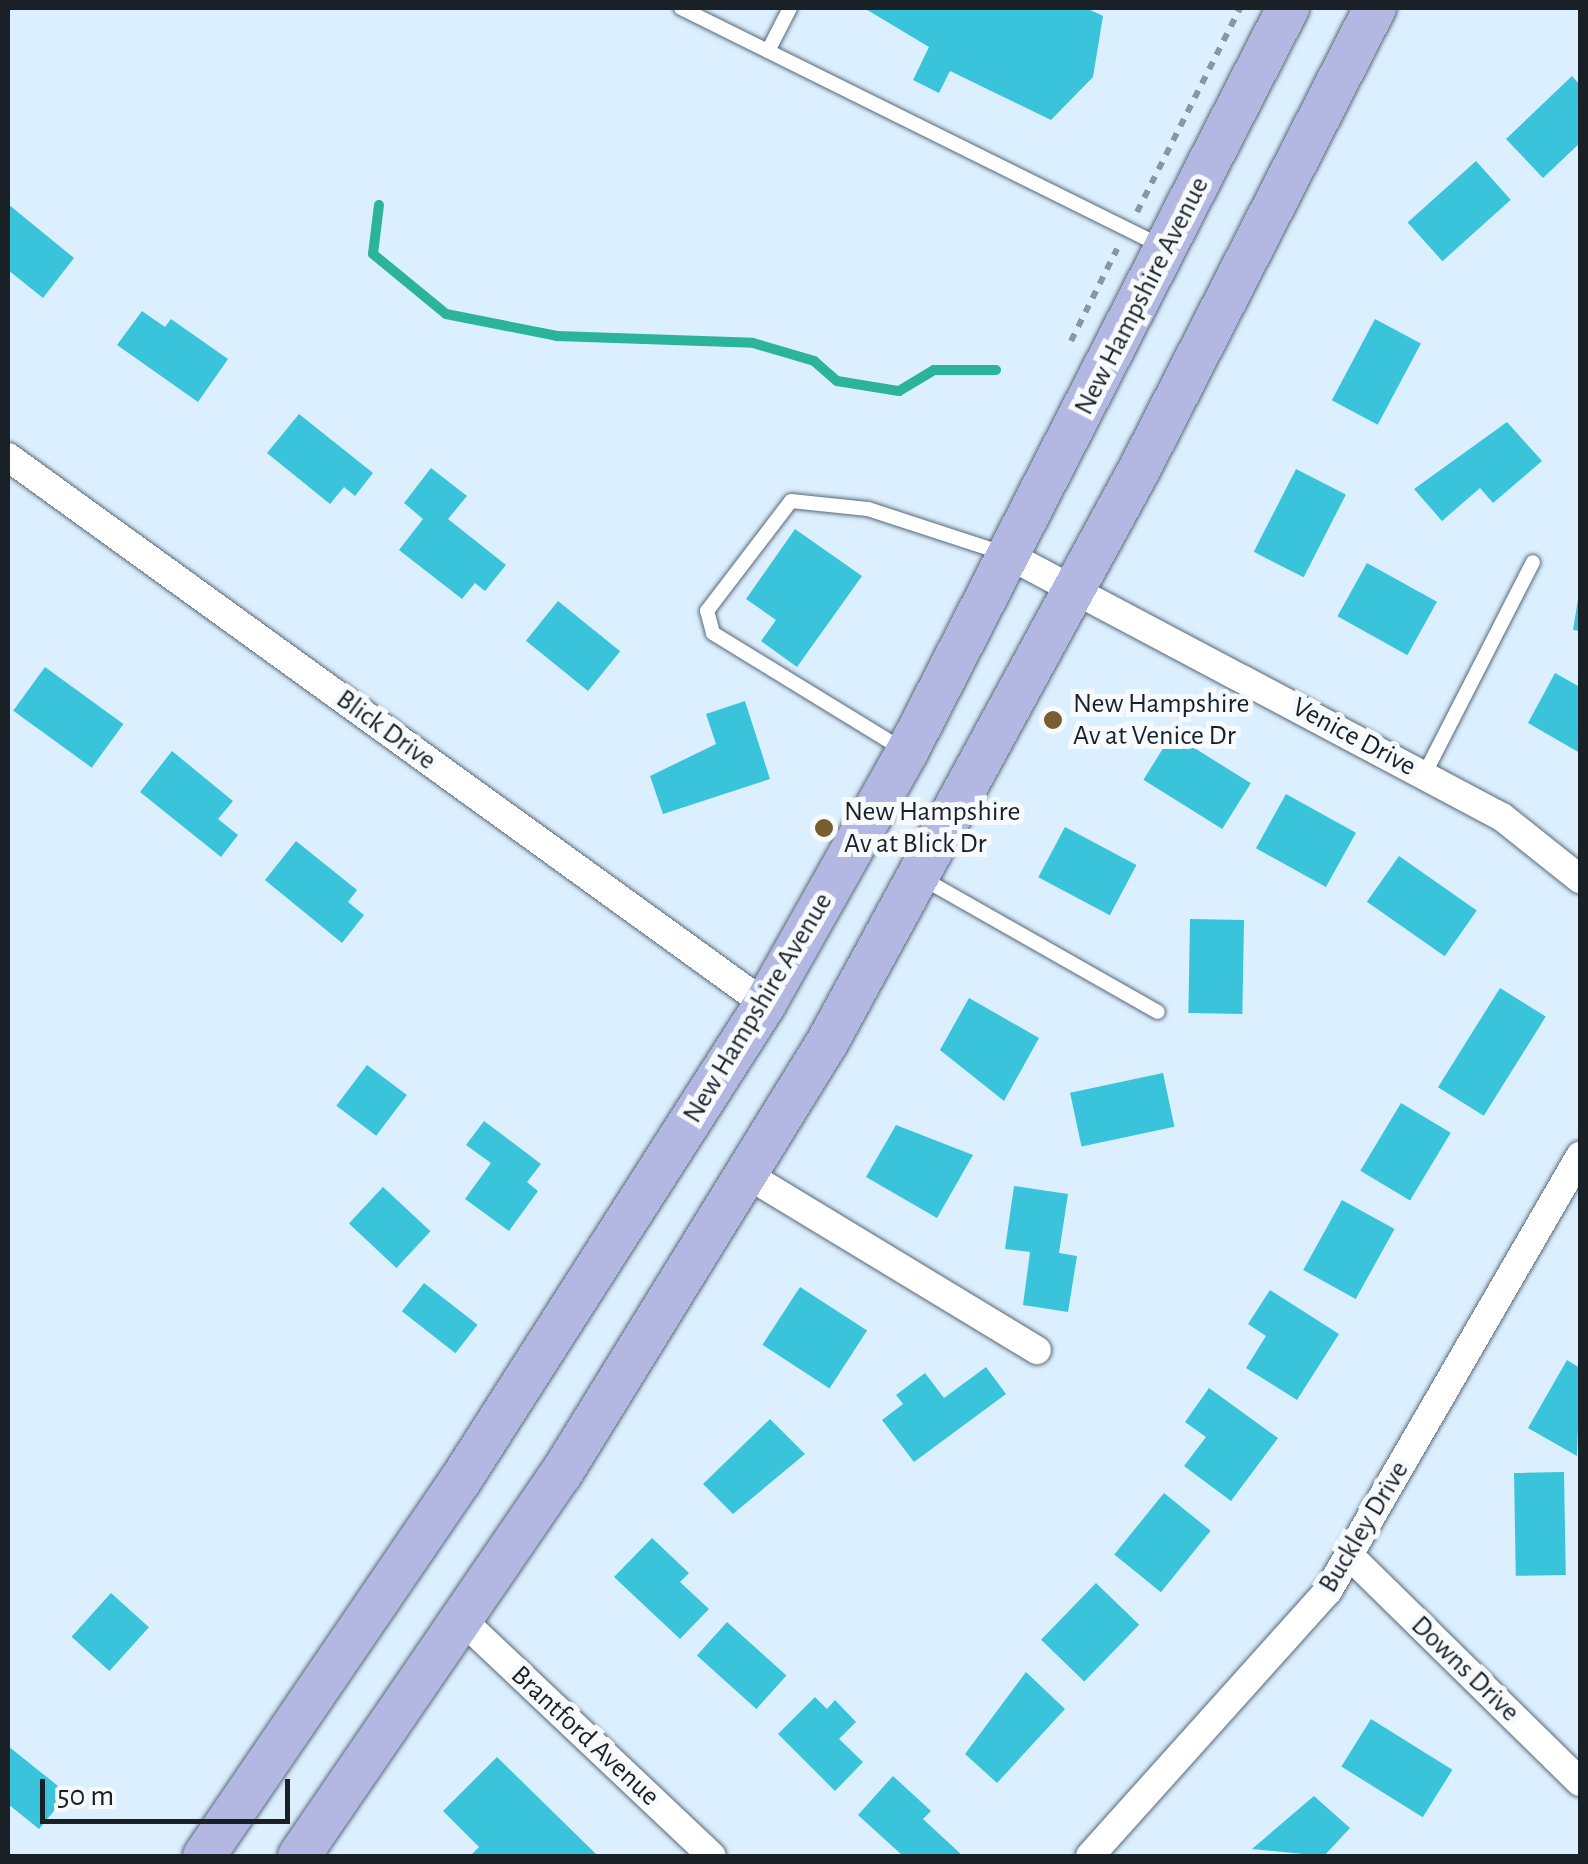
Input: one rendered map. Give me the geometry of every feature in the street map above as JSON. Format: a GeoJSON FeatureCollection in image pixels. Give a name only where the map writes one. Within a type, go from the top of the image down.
{"type":"FeatureCollection","features":[{"type":"Feature","properties":{"kind":"main road","name":"New Hampshire Avenue"},"geometry":{"type":"LineString","coordinates":[[204,1856],[377,1608],[765,1004],[907,752],[1010,556],[1288,8]]}},
{"type":"Feature","properties":{"kind":"main road"},"geometry":{"type":"LineString","coordinates":[[299,1856],[458,1616],[561,1474],[746,1174],[921,877],[1375,8]]}},
{"type":"Feature","properties":{"kind":"street","name":"Blick Drive"},"geometry":{"type":"LineString","coordinates":[[8,456],[765,1004]]}},
{"type":"Feature","properties":{"kind":"street","name":"Venice Drive"},"geometry":{"type":"LineString","coordinates":[[1010,556],[1502,817],[1580,879]]}},
{"type":"Feature","properties":{"kind":"street","name":"Buckley Drive"},"geometry":{"type":"LineString","coordinates":[[1090,1856],[1214,1728],[1349,1555],[1580,1156]]}},
{"type":"Feature","properties":{"kind":"street"},"geometry":{"type":"LineString","coordinates":[[746,1174],[1037,1350]]}},
{"type":"Feature","properties":{"kind":"street","name":"Downs Drive"},"geometry":{"type":"LineString","coordinates":[[1349,1555],[1580,1782]]}},
{"type":"Feature","properties":{"kind":"street","name":"Brantford Avenue"},"geometry":{"type":"LineString","coordinates":[[458,1616],[712,1856]]}},
{"type":"Feature","properties":{"kind":"lane"},"geometry":{"type":"LineString","coordinates":[[681,8],[1166,249]]}},
{"type":"Feature","properties":{"kind":"lane"},"geometry":{"type":"LineString","coordinates":[[768,51],[790,8]]}},
{"type":"Feature","properties":{"kind":"lane"},"geometry":{"type":"LineString","coordinates":[[907,752],[712,632],[706,611],[791,500],[868,509],[1010,556]]}},
{"type":"Feature","properties":{"kind":"lane"},"geometry":{"type":"LineString","coordinates":[[1424,775],[1533,562]]}},
{"type":"Feature","properties":{"kind":"lane"},"geometry":{"type":"LineString","coordinates":[[921,877],[1158,1012]]}},
{"type":"Feature","properties":{"kind":"building"},"geometry":{"type":"Polygon","coordinates":[[[864,8],[1086,8],[1103,16],[1093,77],[1051,120],[950,71],[939,93],[913,80],[929,47],[864,8]]]}},
{"type":"Feature","properties":{"kind":"building"},"geometry":{"type":"Polygon","coordinates":[[[1572,76],[1580,85],[1580,143],[1543,178],[1506,139],[1572,76]]]}},
{"type":"Feature","properties":{"kind":"building"},"geometry":{"type":"Polygon","coordinates":[[[1476,161],[1511,200],[1442,261],[1408,223],[1476,161]]]}},
{"type":"Feature","properties":{"kind":"building"},"geometry":{"type":"Polygon","coordinates":[[[8,204],[74,258],[43,298],[8,270],[8,204]]]}},
{"type":"Feature","properties":{"kind":"building"},"geometry":{"type":"Polygon","coordinates":[[[142,311],[165,327],[171,319],[228,359],[198,402],[117,345],[142,311]]]}},
{"type":"Feature","properties":{"kind":"building"},"geometry":{"type":"Polygon","coordinates":[[[1375,319],[1421,343],[1378,425],[1332,400],[1375,319]]]}},
{"type":"Feature","properties":{"kind":"building"},"geometry":{"type":"Polygon","coordinates":[[[299,414],[373,473],[355,496],[344,487],[330,504],[267,453],[299,414]]]}},
{"type":"Feature","properties":{"kind":"building"},"geometry":{"type":"Polygon","coordinates":[[[1507,422],[1542,461],[1493,503],[1480,488],[1442,521],[1414,489],[1507,422]]]}},
{"type":"Feature","properties":{"kind":"building"},"geometry":{"type":"Polygon","coordinates":[[[431,468],[467,496],[448,519],[506,565],[485,591],[475,583],[462,599],[399,550],[423,519],[404,503],[431,468]]]}},
{"type":"Feature","properties":{"kind":"building"},"geometry":{"type":"Polygon","coordinates":[[[1296,469],[1346,494],[1304,577],[1254,552],[1296,469]]]}},
{"type":"Feature","properties":{"kind":"building"},"geometry":{"type":"Polygon","coordinates":[[[795,529],[862,576],[797,667],[761,641],[776,620],[746,599],[795,529]]]}},
{"type":"Feature","properties":{"kind":"building"},"geometry":{"type":"Polygon","coordinates":[[[1367,563],[1437,602],[1407,655],[1337,616],[1367,563]]]}},
{"type":"Feature","properties":{"kind":"building"},"geometry":{"type":"Polygon","coordinates":[[[1580,599],[1580,631],[1573,630],[1580,599]]]}},
{"type":"Feature","properties":{"kind":"building"},"geometry":{"type":"Polygon","coordinates":[[[558,601],[620,651],[588,691],[526,641],[558,601]]]}},
{"type":"Feature","properties":{"kind":"building"},"geometry":{"type":"Polygon","coordinates":[[[45,667],[123,724],[92,768],[13,711],[45,667]]]}},
{"type":"Feature","properties":{"kind":"building"},"geometry":{"type":"Polygon","coordinates":[[[1555,673],[1580,687],[1580,753],[1528,723],[1555,673]]]}},
{"type":"Feature","properties":{"kind":"building"},"geometry":{"type":"Polygon","coordinates":[[[745,701],[770,779],[663,814],[650,776],[716,744],[706,714],[745,701]]]}},
{"type":"Feature","properties":{"kind":"building"},"geometry":{"type":"Polygon","coordinates":[[[1172,734],[1251,783],[1222,829],[1143,780],[1172,734]]]}},
{"type":"Feature","properties":{"kind":"building"},"geometry":{"type":"Polygon","coordinates":[[[172,751],[233,801],[218,819],[238,835],[221,857],[140,792],[172,751]]]}},
{"type":"Feature","properties":{"kind":"building"},"geometry":{"type":"Polygon","coordinates":[[[1286,794],[1356,833],[1326,887],[1256,848],[1286,794]]]}},
{"type":"Feature","properties":{"kind":"building"},"geometry":{"type":"Polygon","coordinates":[[[1065,827],[1137,865],[1110,915],[1038,877],[1065,827]]]}},
{"type":"Feature","properties":{"kind":"building"},"geometry":{"type":"Polygon","coordinates":[[[296,841],[357,890],[348,902],[364,915],[342,943],[265,880],[296,841]]]}},
{"type":"Feature","properties":{"kind":"building"},"geometry":{"type":"Polygon","coordinates":[[[1399,856],[1477,910],[1445,956],[1367,902],[1399,856]]]}},
{"type":"Feature","properties":{"kind":"building"},"geometry":{"type":"Polygon","coordinates":[[[1190,919],[1244,920],[1242,1014],[1188,1013],[1190,919]]]}},
{"type":"Feature","properties":{"kind":"building"},"geometry":{"type":"Polygon","coordinates":[[[1500,988],[1546,1017],[1484,1116],[1438,1087],[1500,988]]]}},
{"type":"Feature","properties":{"kind":"building"},"geometry":{"type":"Polygon","coordinates":[[[969,998],[1039,1038],[1004,1101],[940,1050],[969,998]]]}},
{"type":"Feature","properties":{"kind":"building"},"geometry":{"type":"Polygon","coordinates":[[[367,1065],[407,1095],[376,1136],[336,1106],[367,1065]]]}},
{"type":"Feature","properties":{"kind":"building"},"geometry":{"type":"Polygon","coordinates":[[[1163,1073],[1174,1127],[1082,1147],[1070,1093],[1163,1073]]]}},
{"type":"Feature","properties":{"kind":"building"},"geometry":{"type":"Polygon","coordinates":[[[1401,1103],[1451,1133],[1410,1201],[1360,1171],[1401,1103]]]}},
{"type":"Feature","properties":{"kind":"building"},"geometry":{"type":"Polygon","coordinates":[[[484,1121],[541,1164],[527,1182],[538,1191],[509,1231],[465,1199],[491,1163],[466,1145],[484,1121]]]}},
{"type":"Feature","properties":{"kind":"building"},"geometry":{"type":"Polygon","coordinates":[[[896,1125],[973,1155],[937,1218],[866,1177],[896,1125]]]}},
{"type":"Feature","properties":{"kind":"building"},"geometry":{"type":"Polygon","coordinates":[[[1014,1186],[1068,1194],[1059,1253],[1077,1256],[1068,1312],[1023,1305],[1030,1252],[1005,1249],[1014,1186]]]}},
{"type":"Feature","properties":{"kind":"building"},"geometry":{"type":"Polygon","coordinates":[[[383,1187],[431,1231],[396,1268],[349,1224],[383,1187]]]}},
{"type":"Feature","properties":{"kind":"building"},"geometry":{"type":"Polygon","coordinates":[[[1342,1200],[1394,1229],[1356,1299],[1303,1270],[1342,1200]]]}},
{"type":"Feature","properties":{"kind":"building"},"geometry":{"type":"Polygon","coordinates":[[[424,1283],[478,1325],[455,1353],[402,1311],[424,1283]]]}},
{"type":"Feature","properties":{"kind":"building"},"geometry":{"type":"Polygon","coordinates":[[[800,1287],[867,1331],[830,1388],[762,1345],[800,1287]]]}},
{"type":"Feature","properties":{"kind":"building"},"geometry":{"type":"Polygon","coordinates":[[[1270,1290],[1339,1334],[1297,1400],[1246,1368],[1266,1336],[1248,1324],[1270,1290]]]}},
{"type":"Feature","properties":{"kind":"building"},"geometry":{"type":"Polygon","coordinates":[[[1567,1360],[1580,1368],[1577,1456],[1528,1428],[1567,1360]]]}},
{"type":"Feature","properties":{"kind":"building"},"geometry":{"type":"Polygon","coordinates":[[[986,1367],[1006,1394],[914,1462],[882,1420],[903,1404],[896,1395],[925,1373],[944,1398],[986,1367]]]}},
{"type":"Feature","properties":{"kind":"building"},"geometry":{"type":"Polygon","coordinates":[[[1209,1388],[1278,1438],[1231,1501],[1184,1466],[1206,1437],[1185,1422],[1209,1388]]]}},
{"type":"Feature","properties":{"kind":"building"},"geometry":{"type":"Polygon","coordinates":[[[770,1419],[805,1454],[733,1514],[703,1484],[770,1419]]]}},
{"type":"Feature","properties":{"kind":"building"},"geometry":{"type":"Polygon","coordinates":[[[1564,1472],[1566,1575],[1516,1576],[1514,1473],[1564,1472]]]}},
{"type":"Feature","properties":{"kind":"building"},"geometry":{"type":"Polygon","coordinates":[[[1164,1493],[1211,1531],[1161,1592],[1114,1554],[1164,1493]]]}},
{"type":"Feature","properties":{"kind":"building"},"geometry":{"type":"Polygon","coordinates":[[[652,1538],[689,1573],[680,1582],[709,1609],[680,1639],[614,1577],[652,1538]]]}},
{"type":"Feature","properties":{"kind":"building"},"geometry":{"type":"Polygon","coordinates":[[[1096,1583],[1139,1625],[1084,1682],[1041,1640],[1096,1583]]]}},
{"type":"Feature","properties":{"kind":"building"},"geometry":{"type":"Polygon","coordinates":[[[111,1593],[149,1627],[109,1671],[72,1637],[111,1593]]]}},
{"type":"Feature","properties":{"kind":"building"},"geometry":{"type":"Polygon","coordinates":[[[727,1622],[786,1676],[756,1709],[697,1655],[727,1622]]]}},
{"type":"Feature","properties":{"kind":"building"},"geometry":{"type":"Polygon","coordinates":[[[1026,1672],[1065,1709],[997,1783],[965,1754],[1026,1672]]]}},
{"type":"Feature","properties":{"kind":"building"},"geometry":{"type":"Polygon","coordinates":[[[815,1697],[827,1709],[835,1700],[856,1722],[839,1739],[863,1762],[835,1791],[778,1734],[815,1697]]]}},
{"type":"Feature","properties":{"kind":"building"},"geometry":{"type":"Polygon","coordinates":[[[1371,1719],[1452,1770],[1423,1817],[1341,1766],[1371,1719]]]}},
{"type":"Feature","properties":{"kind":"building"},"geometry":{"type":"Polygon","coordinates":[[[8,1746],[68,1794],[39,1829],[8,1804],[8,1746]]]}},
{"type":"Feature","properties":{"kind":"building"},"geometry":{"type":"Polygon","coordinates":[[[497,1757],[598,1856],[470,1856],[479,1847],[443,1811],[497,1757]]]}},
{"type":"Feature","properties":{"kind":"building"},"geometry":{"type":"Polygon","coordinates":[[[893,1776],[931,1811],[923,1819],[963,1856],[903,1856],[858,1815],[893,1776]]]}},
{"type":"Feature","properties":{"kind":"building"},"geometry":{"type":"Polygon","coordinates":[[[1314,1796],[1350,1828],[1324,1856],[1252,1849],[1314,1796]]]}},
{"type":"Feature","properties":{"kind":"waterway"},"geometry":{"type":"LineString","coordinates":[[379,205],[373,254],[446,314],[557,336],[753,343],[814,361],[837,381],[899,391],[934,370],[996,370]]}},
{"type":"Feature","properties":{"kind":"place","name":"New Hampshire Av at Venice Dr"},"geometry":{"type":"Point","coordinates":[1053,720]}},
{"type":"Feature","properties":{"kind":"place","name":"New Hampshire Av at Blick Dr"},"geometry":{"type":"Point","coordinates":[824,828]}}]}
